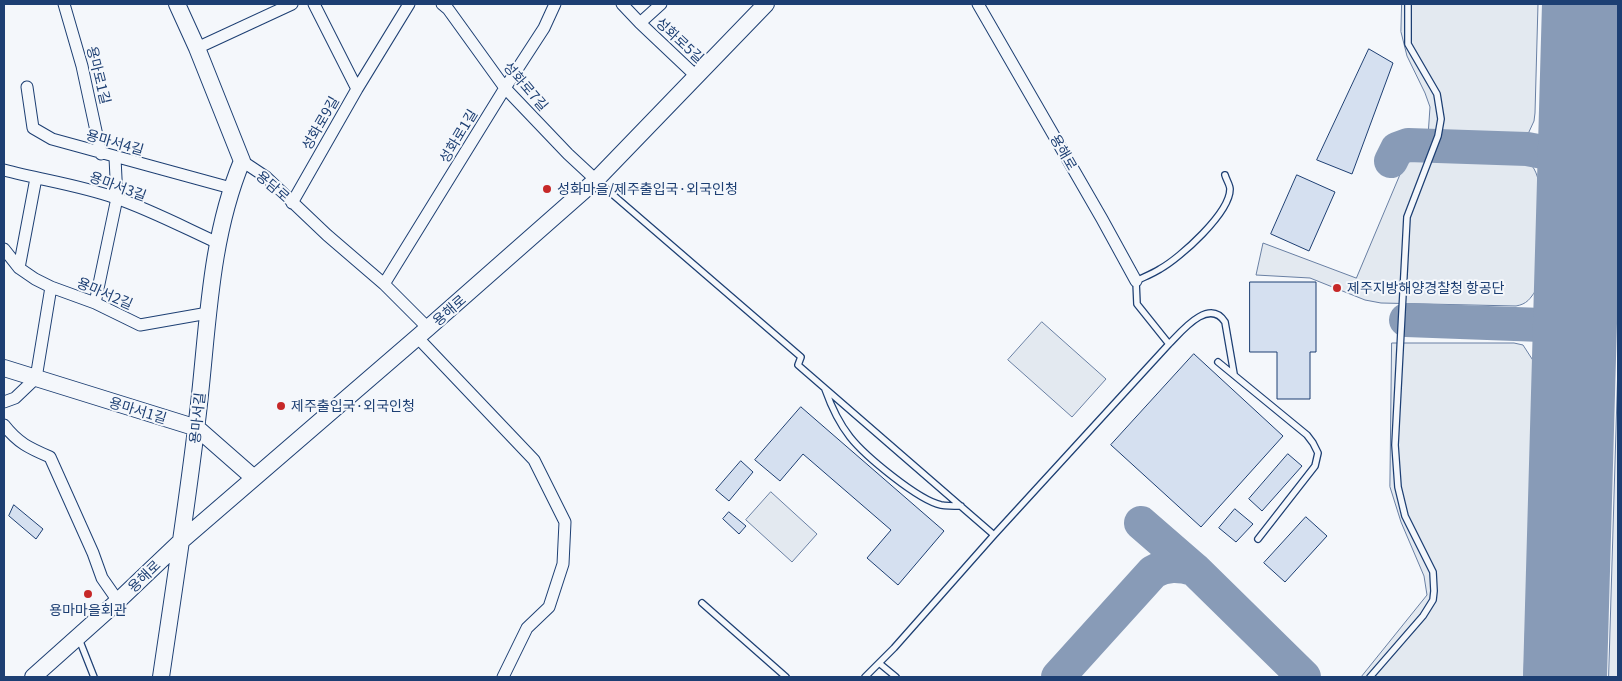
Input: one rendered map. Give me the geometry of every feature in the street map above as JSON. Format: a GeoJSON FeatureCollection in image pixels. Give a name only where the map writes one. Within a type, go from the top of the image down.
{"type":"FeatureCollection","features":[{"type":"Feature","properties":{"kind":"main road","name":"용담로"},"geometry":{"type":"LineString","coordinates":[[177,4],[197,48],[242,161]]}},
{"type":"Feature","properties":{"kind":"main road","name":"용해로"},"geometry":{"type":"LineString","coordinates":[[33,677],[118,601],[180,542],[596,180],[766,4]]}},
{"type":"Feature","properties":{"kind":"main road","name":"용마서길"},"geometry":{"type":"LineString","coordinates":[[161,677],[196,428],[208,313],[218,243],[231,188],[242,161]]}},
{"type":"Feature","properties":{"kind":"main road","name":"용마서1길"},"geometry":{"type":"LineString","coordinates":[[4,368],[196,428],[254,478]]}},
{"type":"Feature","properties":{"kind":"street","name":"용마로1길"},"geometry":{"type":"LineString","coordinates":[[64,4],[82,66],[101,154]]}},
{"type":"Feature","properties":{"kind":"street"},"geometry":{"type":"LineString","coordinates":[[197,48],[292,4]]}},
{"type":"Feature","properties":{"kind":"street","name":"성화로9길"},"geometry":{"type":"LineString","coordinates":[[292,203],[356,89],[314,4]]}},
{"type":"Feature","properties":{"kind":"street"},"geometry":{"type":"LineString","coordinates":[[356,89],[409,4]]}},
{"type":"Feature","properties":{"kind":"street","name":"성화로1길"},"geometry":{"type":"LineString","coordinates":[[384,284],[544,28],[555,4]]}},
{"type":"Feature","properties":{"kind":"street","name":"성화로5길"},"geometry":{"type":"LineString","coordinates":[[622,4],[696,76]]}},
{"type":"Feature","properties":{"kind":"street"},"geometry":{"type":"LineString","coordinates":[[640,23],[661,4]]}},
{"type":"Feature","properties":{"kind":"street","name":"용해로"},"geometry":{"type":"LineString","coordinates":[[978,4],[1136,281]]}},
{"type":"Feature","properties":{"kind":"street","name":"성화로7길"},"geometry":{"type":"LineString","coordinates":[[447,6],[505,88],[568,154],[596,180]]}},
{"type":"Feature","properties":{"kind":"street","name":"용마서4길"},"geometry":{"type":"LineString","coordinates":[[28,87],[33,128],[52,139],[115,158],[231,188]]}},
{"type":"Feature","properties":{"kind":"street"},"geometry":{"type":"LineString","coordinates":[[95,303],[117,198],[115,158]]}},
{"type":"Feature","properties":{"kind":"street","name":"용담로"},"geometry":{"type":"LineString","coordinates":[[242,161],[266,177],[292,203],[384,284],[534,460],[565,522],[563,564],[549,607],[527,628],[503,677]]}},
{"type":"Feature","properties":{"kind":"street","name":"용마서3길"},"geometry":{"type":"LineString","coordinates":[[4,170],[58,181],[117,198],[218,243]]}},
{"type":"Feature","properties":{"kind":"street"},"geometry":{"type":"LineString","coordinates":[[19,268],[36,178]]}},
{"type":"Feature","properties":{"kind":"street","name":"용마서2길"},"geometry":{"type":"LineString","coordinates":[[4,249],[19,268],[51,287],[95,303],[140,324],[208,313]]}},
{"type":"Feature","properties":{"kind":"street"},"geometry":{"type":"LineString","coordinates":[[4,402],[14,398],[36,378],[51,287]]}},
{"type":"Feature","properties":{"kind":"street","name":"용해로"},"geometry":{"type":"LineString","coordinates":[[4,425],[14,438],[29,448],[50,457],[93,553],[102,578],[118,601]]}},
{"type":"Feature","properties":{"kind":"lane"},"geometry":{"type":"LineString","coordinates":[[1370,677],[1423,616],[1433,600],[1434,591],[1433,572],[1405,516],[1398,487],[1395,445],[1407,217],[1438,136],[1441,119],[1438,94],[1408,44],[1408,4]]}},
{"type":"Feature","properties":{"kind":"lane"},"geometry":{"type":"LineString","coordinates":[[1136,281],[1161,269],[1205,232],[1224,208],[1230,189],[1225,175]]}},
{"type":"Feature","properties":{"kind":"lane"},"geometry":{"type":"LineString","coordinates":[[596,180],[801,357],[798,365],[994,535]]}},
{"type":"Feature","properties":{"kind":"lane","name":"용해로"},"geometry":{"type":"LineString","coordinates":[[1136,281],[1137,304],[1169,344]]}},
{"type":"Feature","properties":{"kind":"lane"},"geometry":{"type":"LineString","coordinates":[[865,677],[880,663],[1169,344],[1199,317],[1208,313],[1215,313],[1225,322],[1234,374]]}},
{"type":"Feature","properties":{"kind":"lane"},"geometry":{"type":"LineString","coordinates":[[1218,362],[1307,436],[1313,442],[1318,452],[1315,466],[1258,539]]}},
{"type":"Feature","properties":{"kind":"lane"},"geometry":{"type":"LineString","coordinates":[[825,388],[839,419],[850,437],[874,459],[922,497],[941,505],[961,506]]}},
{"type":"Feature","properties":{"kind":"lane"},"geometry":{"type":"LineString","coordinates":[[702,603],[786,677]]}},
{"type":"Feature","properties":{"kind":"lane"},"geometry":{"type":"LineString","coordinates":[[78,637],[94,677]]}},
{"type":"Feature","properties":{"kind":"lane"},"geometry":{"type":"LineString","coordinates":[[880,663],[896,677]]}},
{"type":"Feature","properties":{"kind":"shaded area"},"geometry":{"type":"Polygon","coordinates":[[[1402,4],[1538,4],[1535,113],[1534,121],[1528,134],[1514,139],[1428,136],[1430,107],[1407,56],[1401,32],[1402,4]]]}},
{"type":"Feature","properties":{"kind":"shaded area"},"geometry":{"type":"Polygon","coordinates":[[[1409,154],[1521,158],[1532,165],[1539,186],[1536,290],[1528,301],[1516,306],[1381,303],[1365,300],[1310,278],[1256,275],[1263,243],[1356,278],[1409,154]]]}},
{"type":"Feature","properties":{"kind":"shaded area"},"geometry":{"type":"Polygon","coordinates":[[[1042,322],[1106,379],[1072,417],[1008,360],[1042,322]]]}},
{"type":"Feature","properties":{"kind":"shaded area"},"geometry":{"type":"Polygon","coordinates":[[[1392,343],[1514,343],[1523,345],[1534,362],[1524,677],[1361,677],[1427,595],[1424,576],[1401,522],[1390,487],[1392,343]]]}},
{"type":"Feature","properties":{"kind":"shaded area"},"geometry":{"type":"Polygon","coordinates":[[[1618,363],[1618,677],[1609,677],[1618,363]]]}},
{"type":"Feature","properties":{"kind":"shaded area"},"geometry":{"type":"Polygon","coordinates":[[[771,492],[817,534],[792,562],[746,520],[771,492]]]}},
{"type":"Feature","properties":{"kind":"building"},"geometry":{"type":"Polygon","coordinates":[[[1369,49],[1393,63],[1352,174],[1317,160],[1369,49]]]}},
{"type":"Feature","properties":{"kind":"building"},"geometry":{"type":"Polygon","coordinates":[[[1297,175],[1335,192],[1309,251],[1271,234],[1297,175]]]}},
{"type":"Feature","properties":{"kind":"building"},"geometry":{"type":"Polygon","coordinates":[[[1250,282],[1316,282],[1316,352],[1310,352],[1310,399],[1277,399],[1277,352],[1250,352],[1250,282]]]}},
{"type":"Feature","properties":{"kind":"building"},"geometry":{"type":"Polygon","coordinates":[[[1194,354],[1283,436],[1201,527],[1111,445],[1194,354]]]}},
{"type":"Feature","properties":{"kind":"building"},"geometry":{"type":"Polygon","coordinates":[[[801,407],[944,531],[898,585],[867,558],[891,530],[803,454],[780,481],[755,460],[801,407]]]}},
{"type":"Feature","properties":{"kind":"building"},"geometry":{"type":"Polygon","coordinates":[[[1288,454],[1302,466],[1262,511],[1249,499],[1288,454]]]}},
{"type":"Feature","properties":{"kind":"building"},"geometry":{"type":"Polygon","coordinates":[[[741,461],[753,472],[729,501],[716,490],[741,461]]]}},
{"type":"Feature","properties":{"kind":"building"},"geometry":{"type":"Polygon","coordinates":[[[14,505],[43,529],[36,539],[9,516],[14,505]]]}},
{"type":"Feature","properties":{"kind":"building"},"geometry":{"type":"Polygon","coordinates":[[[1235,509],[1253,524],[1236,542],[1219,528],[1235,509]]]}},
{"type":"Feature","properties":{"kind":"building"},"geometry":{"type":"Polygon","coordinates":[[[729,512],[746,526],[739,534],[723,519],[729,512]]]}},
{"type":"Feature","properties":{"kind":"building"},"geometry":{"type":"Polygon","coordinates":[[[1306,517],[1327,536],[1285,582],[1264,563],[1306,517]]]}},
{"type":"Feature","properties":{"kind":"taxiway"},"geometry":{"type":"LineString","coordinates":[[1391,161],[1397,149],[1408,145],[1527,149],[1559,155],[1569,161],[1573,166],[1579,184]]}},
{"type":"Feature","properties":{"kind":"taxiway"},"geometry":{"type":"LineString","coordinates":[[1542,325],[1566,311],[1575,298]]}},
{"type":"Feature","properties":{"kind":"taxiway"},"geometry":{"type":"LineString","coordinates":[[1406,320],[1542,325],[1558,335],[1574,363]]}},
{"type":"Feature","properties":{"kind":"taxiway"},"geometry":{"type":"LineString","coordinates":[[1141,523],[1194,569],[1304,677]]}},
{"type":"Feature","properties":{"kind":"taxiway"},"geometry":{"type":"LineString","coordinates":[[1058,677],[1153,572],[1173,566],[1194,569]]}},
{"type":"Feature","properties":{"kind":"runway"},"geometry":{"type":"LineString","coordinates":[[1565,677],[1584,4]]}},
{"type":"Feature","properties":{"kind":"place","name":"성화마을/제주출입국·외국인청"},"geometry":{"type":"Point","coordinates":[547,189]}},
{"type":"Feature","properties":{"kind":"place","name":"제주지방해양경찰청 항공단"},"geometry":{"type":"Point","coordinates":[1337,288]}},
{"type":"Feature","properties":{"kind":"place","name":"제주출입국·외국인청"},"geometry":{"type":"Point","coordinates":[281,406]}},
{"type":"Feature","properties":{"kind":"place","name":"용마마을회관"},"geometry":{"type":"Point","coordinates":[88,594]}}]}
